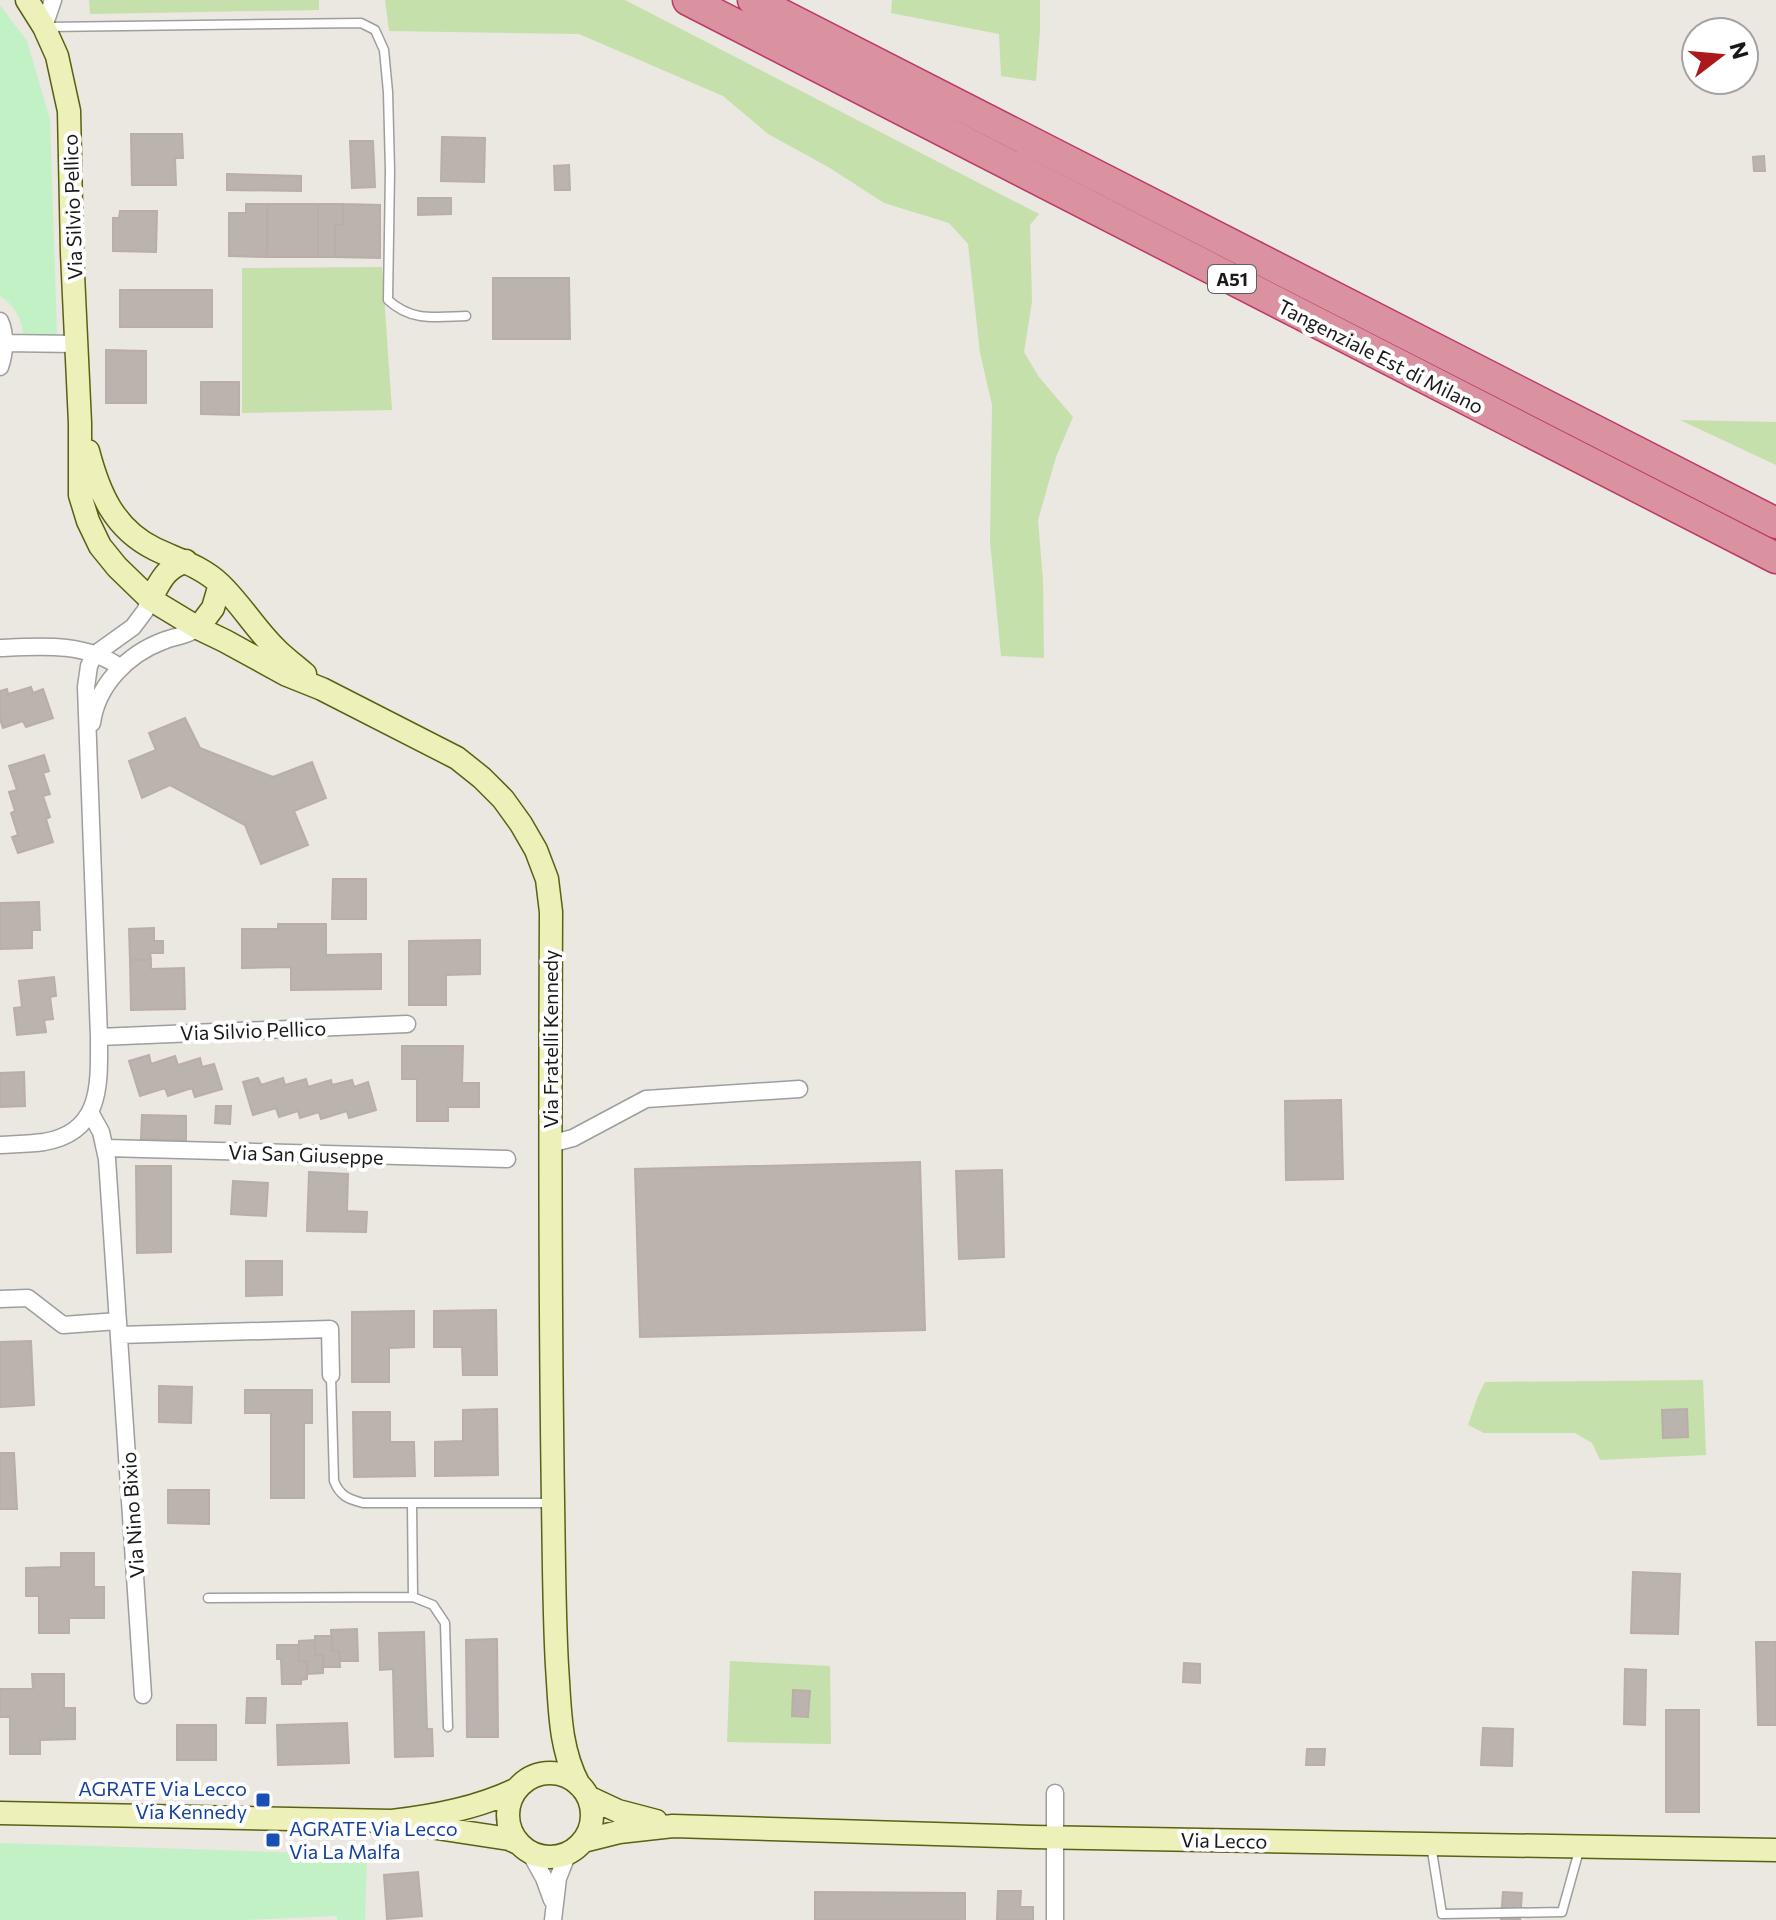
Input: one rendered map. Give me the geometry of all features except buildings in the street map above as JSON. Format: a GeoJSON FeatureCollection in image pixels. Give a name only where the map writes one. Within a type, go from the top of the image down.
{"type":"FeatureCollection","features":[{"type":"Feature","properties":{"kind":"highway","name":"Tangenziale Est di Milano"},"geometry":{"type":"LineString","coordinates":[[688,0],[1776,558]]}},
{"type":"Feature","properties":{"kind":"highway","name":"Tangenziale Est di Milano"},"geometry":{"type":"LineString","coordinates":[[753,0],[1776,523]]}},
{"type":"Feature","properties":{"kind":"street","name":"Via Silvio Pellico"},"geometry":{"type":"LineString","coordinates":[[27,0],[57,56],[69,111],[80,495],[100,546],[117,567],[150,599],[198,628]]}},
{"type":"Feature","properties":{"kind":"street"},"geometry":{"type":"LineString","coordinates":[[44,27],[53,0]]}},
{"type":"Feature","properties":{"kind":"street"},"geometry":{"type":"LineString","coordinates":[[0,321],[4,343],[0,367]]}},
{"type":"Feature","properties":{"kind":"street"},"geometry":{"type":"LineString","coordinates":[[4,343],[77,344]]}},
{"type":"Feature","properties":{"kind":"street","name":"Via Silvio Pellico"},"geometry":{"type":"LineString","coordinates":[[80,423],[96,481],[108,507],[121,524],[137,539],[203,572]]}},
{"type":"Feature","properties":{"kind":"street"},"geometry":{"type":"LineString","coordinates":[[0,1145],[44,1142],[79,1128],[91,1114],[97,1089],[99,1037],[86,687],[89,666],[94,655],[133,627],[172,566],[203,572],[213,608],[190,634],[151,645],[121,668],[101,693],[93,716],[89,745]]}},
{"type":"Feature","properties":{"kind":"street","name":"Via Fratelli Kennedy"},"geometry":{"type":"LineString","coordinates":[[203,572],[276,649],[322,689]]}},
{"type":"Feature","properties":{"kind":"street","name":"Via Fratelli Kennedy"},"geometry":{"type":"LineString","coordinates":[[198,628],[457,758],[503,799],[536,850],[547,879],[551,912],[554,1608],[561,1720],[567,1755],[584,1791]]}},
{"type":"Feature","properties":{"kind":"street"},"geometry":{"type":"LineString","coordinates":[[0,648],[57,645],[109,660],[121,668]]}},
{"type":"Feature","properties":{"kind":"street","name":"Via Silvio Pellico"},"geometry":{"type":"LineString","coordinates":[[99,1037],[407,1024]]}},
{"type":"Feature","properties":{"kind":"street"},"geometry":{"type":"LineString","coordinates":[[550,1144],[573,1138],[646,1099],[799,1089]]}},
{"type":"Feature","properties":{"kind":"street","name":"Via Nino Bixio"},"geometry":{"type":"LineString","coordinates":[[91,1114],[106,1148],[143,1695]]}},
{"type":"Feature","properties":{"kind":"street"},"geometry":{"type":"LineString","coordinates":[[79,1128],[106,1148]]}},
{"type":"Feature","properties":{"kind":"street","name":"Via San Giuseppe"},"geometry":{"type":"LineString","coordinates":[[106,1148],[507,1159]]}},
{"type":"Feature","properties":{"kind":"street"},"geometry":{"type":"LineString","coordinates":[[0,1299],[28,1298],[63,1325],[330,1329],[331,1375]]}},
{"type":"Feature","properties":{"kind":"street","name":"Via Fratelli Kennedy"},"geometry":{"type":"LineString","coordinates":[[523,1784],[547,1758],[561,1720]]}},
{"type":"Feature","properties":{"kind":"street","name":"Via Lecco"},"geometry":{"type":"LineString","coordinates":[[392,1821],[435,1816],[472,1807],[544,1773],[555,1773],[568,1777],[584,1791],[618,1811],[673,1826]]}},
{"type":"Feature","properties":{"kind":"street"},"geometry":{"type":"LineString","coordinates":[[523,1784],[511,1801],[508,1816],[510,1829],[544,1878],[553,1912]]}},
{"type":"Feature","properties":{"kind":"street"},"geometry":{"type":"LineString","coordinates":[[553,1912],[558,1878],[589,1832],[592,1807],[584,1791]]}},
{"type":"Feature","properties":{"kind":"street"},"geometry":{"type":"LineString","coordinates":[[1055,1793],[1055,1920]]}},
{"type":"Feature","properties":{"kind":"street","name":"Via Lecco"},"geometry":{"type":"LineString","coordinates":[[0,1813],[392,1821],[509,1839],[548,1857],[611,1833],[673,1826],[1055,1837],[1776,1850]]}},
{"type":"Feature","properties":{"kind":"lane"},"geometry":{"type":"LineString","coordinates":[[44,27],[361,23],[375,30],[384,50],[388,92],[388,300],[409,315],[429,318],[466,316]]}},
{"type":"Feature","properties":{"kind":"lane"},"geometry":{"type":"LineString","coordinates":[[331,1375],[334,1481],[339,1492],[348,1500],[363,1503],[553,1503]]}},
{"type":"Feature","properties":{"kind":"lane"},"geometry":{"type":"LineString","coordinates":[[412,1503],[413,1597]]}},
{"type":"Feature","properties":{"kind":"lane"},"geometry":{"type":"LineString","coordinates":[[208,1598],[413,1597],[433,1605],[445,1623],[448,1727]]}},
{"type":"Feature","properties":{"kind":"lane"},"geometry":{"type":"LineString","coordinates":[[1431,1844],[1442,1914],[1562,1912],[1580,1846]]}},
{"type":"Feature","properties":{"kind":"green space"},"geometry":{"type":"Polygon","coordinates":[[[89,0],[319,0],[319,10],[90,14],[89,0]]]}},
{"type":"Feature","properties":{"kind":"green space"},"geometry":{"type":"Polygon","coordinates":[[[385,0],[625,0],[1039,214],[1030,225],[1032,302],[1024,352],[1039,377],[1073,417],[1056,457],[1038,520],[1044,658],[1001,656],[990,541],[992,405],[980,353],[968,244],[949,223],[884,203],[830,168],[768,134],[723,96],[579,34],[389,31],[385,0]]]}},
{"type":"Feature","properties":{"kind":"green space"},"geometry":{"type":"Polygon","coordinates":[[[892,0],[1040,0],[1036,81],[1001,76],[999,34],[891,13],[892,0]]]}},
{"type":"Feature","properties":{"kind":"green space"},"geometry":{"type":"Polygon","coordinates":[[[0,5],[27,41],[50,119],[57,335],[23,333],[16,312],[0,296],[0,5]]]}},
{"type":"Feature","properties":{"kind":"green space"},"geometry":{"type":"Polygon","coordinates":[[[382,267],[392,410],[242,413],[242,268],[382,267]]]}},
{"type":"Feature","properties":{"kind":"green space"},"geometry":{"type":"Polygon","coordinates":[[[1680,420],[1776,422],[1776,465],[1680,420]]]}},
{"type":"Feature","properties":{"kind":"green space"},"geometry":{"type":"Polygon","coordinates":[[[1703,1380],[1706,1455],[1600,1460],[1592,1443],[1575,1433],[1484,1433],[1468,1425],[1485,1382],[1703,1380]]]}},
{"type":"Feature","properties":{"kind":"green space"},"geometry":{"type":"Polygon","coordinates":[[[730,1661],[830,1666],[831,1744],[727,1742],[730,1661]]]}},
{"type":"Feature","properties":{"kind":"green space"},"geometry":{"type":"Polygon","coordinates":[[[0,1843],[367,1855],[365,1920],[337,1920],[337,1916],[242,1920],[0,1920],[0,1843]]]}},
{"type":"Feature","properties":{"kind":"place","name":"AGRATE Via Lecco Via Kennedy"},"geometry":{"type":"Point","coordinates":[263,1800]}},
{"type":"Feature","properties":{"kind":"place","name":"AGRATE Via Lecco Via La Malfa"},"geometry":{"type":"Point","coordinates":[273,1840]}}]}
